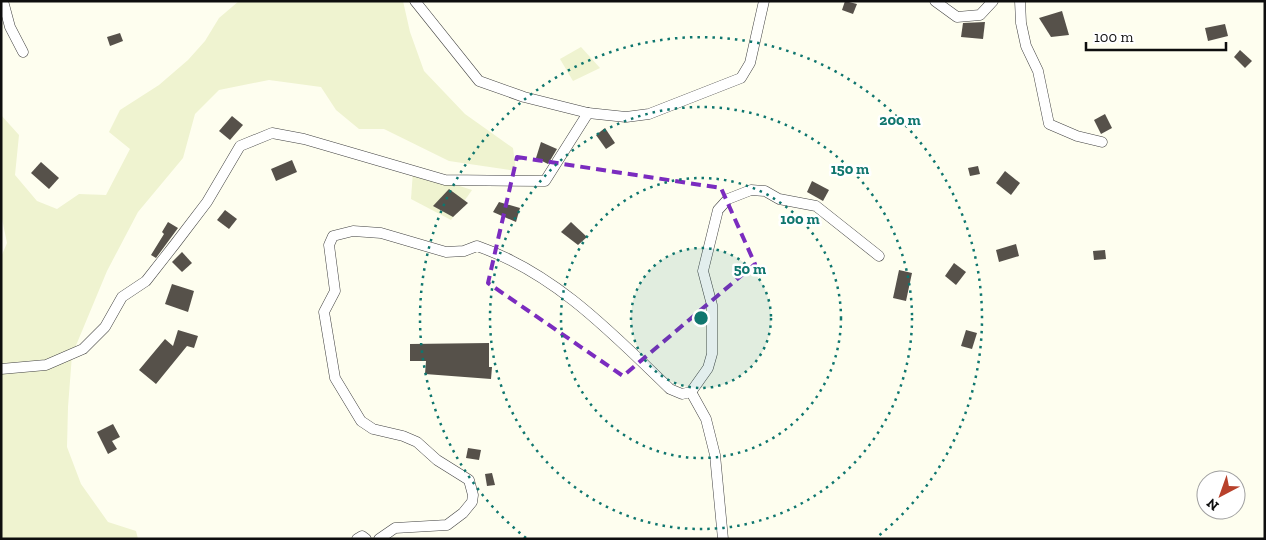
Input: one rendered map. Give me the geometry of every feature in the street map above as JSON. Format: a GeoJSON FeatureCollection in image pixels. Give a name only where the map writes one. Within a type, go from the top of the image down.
{"type":"FeatureCollection","features":[{"type":"Feature","properties":{"kind":"street"},"geometry":{"type":"LineString","coordinates":[[3,1],[10,27],[23,52]]}},
{"type":"Feature","properties":{"kind":"street"},"geometry":{"type":"LineString","coordinates":[[415,1],[479,81],[524,97],[588,112],[626,117],[649,114],[741,78],[750,63],[764,1]]}},
{"type":"Feature","properties":{"kind":"street"},"geometry":{"type":"LineString","coordinates":[[935,1],[957,17],[980,15],[993,1]]}},
{"type":"Feature","properties":{"kind":"street"},"geometry":{"type":"LineString","coordinates":[[1020,1],[1020,23],[1026,46],[1038,71],[1049,124],[1077,136],[1102,142]]}},
{"type":"Feature","properties":{"kind":"street"},"geometry":{"type":"LineString","coordinates":[[1,369],[46,365],[83,349],[105,327],[122,296],[146,281],[175,244],[207,202],[240,146],[272,133],[304,139],[445,180],[545,181],[588,112]]}},
{"type":"Feature","properties":{"kind":"street"},"geometry":{"type":"LineString","coordinates":[[379,539],[395,528],[447,525],[463,513],[472,502],[473,495],[469,480],[465,476],[437,460],[417,442],[404,436],[373,429],[362,421],[335,378],[324,312],[335,291],[329,245],[334,236],[353,231],[381,233],[446,252],[464,251],[476,246],[493,252],[549,282],[568,296],[599,320],[670,389],[682,394],[690,392],[708,368],[712,354],[712,305],[702,271],[718,210],[728,199],[751,190],[765,190],[779,199],[816,206],[879,256]]}},
{"type":"Feature","properties":{"kind":"street"},"geometry":{"type":"LineString","coordinates":[[690,392],[706,419],[715,455],[723,539]]}},
{"type":"Feature","properties":{"kind":"street"},"geometry":{"type":"LineString","coordinates":[[357,539],[362,536],[366,539]]}},
{"type":"Feature","properties":{"kind":"highlighted area"},"geometry":{"type":"Polygon","coordinates":[[[517,157],[721,188],[755,264],[623,376],[488,283],[517,157]]]}},
{"type":"Feature","properties":{"kind":"green space"},"geometry":{"type":"Polygon","coordinates":[[[239,1],[403,1],[410,32],[424,71],[465,114],[513,148],[516,171],[449,161],[384,129],[359,129],[336,110],[321,87],[269,80],[219,90],[195,114],[183,158],[138,212],[107,271],[72,355],[67,447],[81,484],[108,522],[136,531],[138,539],[1,539],[1,257],[7,243],[1,214],[1,115],[19,135],[15,175],[37,201],[57,209],[79,194],[106,195],[130,149],[109,132],[120,110],[159,85],[188,60],[205,41],[219,18],[239,1]]]}},
{"type":"Feature","properties":{"kind":"green space"},"geometry":{"type":"Polygon","coordinates":[[[581,47],[600,68],[573,81],[560,59],[581,47]]]}},
{"type":"Feature","properties":{"kind":"green space"},"geometry":{"type":"Polygon","coordinates":[[[413,171],[472,190],[451,220],[411,199],[413,171]]]}},
{"type":"Feature","properties":{"kind":"building"},"geometry":{"type":"Polygon","coordinates":[[[845,1],[857,4],[853,14],[842,10],[845,1]]]}},
{"type":"Feature","properties":{"kind":"building"},"geometry":{"type":"Polygon","coordinates":[[[1062,11],[1069,35],[1051,37],[1039,18],[1062,11]]]}},
{"type":"Feature","properties":{"kind":"building"},"geometry":{"type":"Polygon","coordinates":[[[985,22],[983,39],[961,37],[963,23],[985,22]]]}},
{"type":"Feature","properties":{"kind":"building"},"geometry":{"type":"Polygon","coordinates":[[[1225,24],[1228,36],[1208,41],[1205,28],[1225,24]]]}},
{"type":"Feature","properties":{"kind":"building"},"geometry":{"type":"Polygon","coordinates":[[[120,33],[123,41],[110,46],[107,37],[120,33]]]}},
{"type":"Feature","properties":{"kind":"building"},"geometry":{"type":"Polygon","coordinates":[[[1240,50],[1252,61],[1245,68],[1234,57],[1240,50]]]}},
{"type":"Feature","properties":{"kind":"building"},"geometry":{"type":"Polygon","coordinates":[[[1105,114],[1112,128],[1101,134],[1094,120],[1105,114]]]}},
{"type":"Feature","properties":{"kind":"building"},"geometry":{"type":"Polygon","coordinates":[[[232,116],[243,125],[230,140],[219,131],[232,116]]]}},
{"type":"Feature","properties":{"kind":"building"},"geometry":{"type":"Polygon","coordinates":[[[605,128],[615,143],[606,149],[596,135],[605,128]]]}},
{"type":"Feature","properties":{"kind":"building"},"geometry":{"type":"Polygon","coordinates":[[[541,142],[557,149],[548,164],[536,158],[541,142]]]}},
{"type":"Feature","properties":{"kind":"building"},"geometry":{"type":"Polygon","coordinates":[[[292,160],[297,172],[276,181],[271,169],[292,160]]]}},
{"type":"Feature","properties":{"kind":"building"},"geometry":{"type":"Polygon","coordinates":[[[41,162],[59,178],[49,189],[31,173],[41,162]]]}},
{"type":"Feature","properties":{"kind":"building"},"geometry":{"type":"Polygon","coordinates":[[[978,166],[980,174],[970,176],[968,168],[978,166]]]}},
{"type":"Feature","properties":{"kind":"building"},"geometry":{"type":"Polygon","coordinates":[[[1005,171],[1020,183],[1011,195],[996,183],[1005,171]]]}},
{"type":"Feature","properties":{"kind":"building"},"geometry":{"type":"Polygon","coordinates":[[[812,181],[829,190],[823,201],[807,192],[812,181]]]}},
{"type":"Feature","properties":{"kind":"building"},"geometry":{"type":"Polygon","coordinates":[[[449,189],[468,203],[453,217],[433,206],[449,189]]]}},
{"type":"Feature","properties":{"kind":"building"},"geometry":{"type":"Polygon","coordinates":[[[499,202],[520,208],[516,222],[493,212],[499,202]]]}},
{"type":"Feature","properties":{"kind":"building"},"geometry":{"type":"Polygon","coordinates":[[[225,210],[237,219],[229,229],[217,220],[225,210]]]}},
{"type":"Feature","properties":{"kind":"building"},"geometry":{"type":"Polygon","coordinates":[[[168,222],[178,228],[156,258],[151,255],[164,234],[162,232],[168,222]]]}},
{"type":"Feature","properties":{"kind":"building"},"geometry":{"type":"Polygon","coordinates":[[[571,222],[587,237],[578,245],[561,232],[571,222]]]}},
{"type":"Feature","properties":{"kind":"building"},"geometry":{"type":"Polygon","coordinates":[[[1016,244],[1019,256],[999,262],[996,250],[1016,244]]]}},
{"type":"Feature","properties":{"kind":"building"},"geometry":{"type":"Polygon","coordinates":[[[1105,250],[1106,259],[1094,260],[1093,251],[1105,250]]]}},
{"type":"Feature","properties":{"kind":"building"},"geometry":{"type":"Polygon","coordinates":[[[182,252],[192,263],[182,272],[172,262],[182,252]]]}},
{"type":"Feature","properties":{"kind":"building"},"geometry":{"type":"Polygon","coordinates":[[[954,263],[966,272],[956,285],[945,276],[954,263]]]}},
{"type":"Feature","properties":{"kind":"building"},"geometry":{"type":"Polygon","coordinates":[[[899,270],[912,273],[906,301],[893,298],[899,270]]]}},
{"type":"Feature","properties":{"kind":"building"},"geometry":{"type":"Polygon","coordinates":[[[172,284],[194,291],[188,312],[165,304],[172,284]]]}},
{"type":"Feature","properties":{"kind":"building"},"geometry":{"type":"Polygon","coordinates":[[[178,330],[198,336],[194,348],[187,346],[156,384],[139,370],[165,339],[173,346],[178,330]]]}},
{"type":"Feature","properties":{"kind":"building"},"geometry":{"type":"Polygon","coordinates":[[[966,330],[977,333],[972,349],[961,346],[966,330]]]}},
{"type":"Feature","properties":{"kind":"building"},"geometry":{"type":"Polygon","coordinates":[[[489,343],[489,367],[492,367],[491,379],[425,374],[426,361],[410,361],[410,344],[489,343]]]}},
{"type":"Feature","properties":{"kind":"building"},"geometry":{"type":"Polygon","coordinates":[[[113,424],[120,437],[112,441],[117,449],[108,454],[97,432],[113,424]]]}},
{"type":"Feature","properties":{"kind":"building"},"geometry":{"type":"Polygon","coordinates":[[[468,448],[481,450],[479,460],[466,458],[468,448]]]}},
{"type":"Feature","properties":{"kind":"building"},"geometry":{"type":"Polygon","coordinates":[[[492,473],[495,485],[487,486],[485,474],[492,473]]]}}]}
